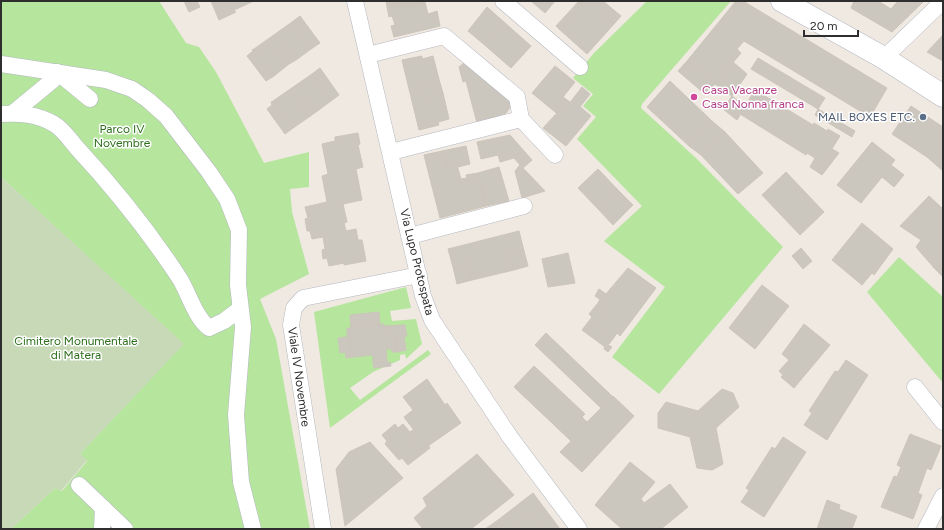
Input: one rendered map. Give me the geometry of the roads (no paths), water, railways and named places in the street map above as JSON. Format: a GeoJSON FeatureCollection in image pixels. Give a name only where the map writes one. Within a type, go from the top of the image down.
{"type":"FeatureCollection","features":[{"type":"Feature","properties":{"kind":"street","name":"Via Lupo Protospata"},"geometry":{"type":"LineString","coordinates":[[355,1],[419,275],[432,320],[510,438],[579,529]]}},
{"type":"Feature","properties":{"kind":"street"},"geometry":{"type":"LineString","coordinates":[[503,1],[580,67]]}},
{"type":"Feature","properties":{"kind":"street"},"geometry":{"type":"LineString","coordinates":[[782,1],[884,58],[943,96]]}},
{"type":"Feature","properties":{"kind":"street"},"geometry":{"type":"LineString","coordinates":[[884,58],[943,1]]}},
{"type":"Feature","properties":{"kind":"street"},"geometry":{"type":"LineString","coordinates":[[368,55],[444,36],[517,97],[521,119],[555,155]]}},
{"type":"Feature","properties":{"kind":"street"},"geometry":{"type":"LineString","coordinates":[[1,64],[106,80],[132,88],[166,116],[209,172],[227,199],[239,230],[238,285],[240,309],[244,327],[236,415],[241,482],[253,529]]}},
{"type":"Feature","properties":{"kind":"street"},"geometry":{"type":"LineString","coordinates":[[57,72],[90,99]]}},
{"type":"Feature","properties":{"kind":"street"},"geometry":{"type":"LineString","coordinates":[[7,113],[53,80],[57,72]]}},
{"type":"Feature","properties":{"kind":"street"},"geometry":{"type":"LineString","coordinates":[[7,113],[42,118],[56,125],[97,169],[164,255],[185,288],[203,324],[209,328],[224,321],[240,309]]}},
{"type":"Feature","properties":{"kind":"street"},"geometry":{"type":"LineString","coordinates":[[391,152],[521,119]]}},
{"type":"Feature","properties":{"kind":"street"},"geometry":{"type":"LineString","coordinates":[[410,236],[524,206]]}},
{"type":"Feature","properties":{"kind":"street","name":"Viale IV Novembre"},"geometry":{"type":"LineString","coordinates":[[323,529],[291,325],[294,308],[303,298],[419,275]]}},
{"type":"Feature","properties":{"kind":"street"},"geometry":{"type":"LineString","coordinates":[[916,387],[943,422]]}},
{"type":"Feature","properties":{"kind":"street"},"geometry":{"type":"LineString","coordinates":[[79,485],[125,529]]}},
{"type":"Feature","properties":{"kind":"street"},"geometry":{"type":"LineString","coordinates":[[926,529],[943,496]]}},
{"type":"Feature","properties":{"kind":"street"},"geometry":{"type":"LineString","coordinates":[[102,529],[103,508]]}},
{"type":"Feature","properties":{"kind":"place","name":"Casa Vacanze Casa Nonna franca"},"geometry":{"type":"Point","coordinates":[694,97]}},
{"type":"Feature","properties":{"kind":"place","name":"MAIL BOXES ETC."},"geometry":{"type":"Point","coordinates":[923,117]}},
{"type":"Feature","properties":{"kind":"park label","name":"Parco IV Novembre"},"geometry":{"type":"Point","coordinates":[122,136]}},
{"type":"Feature","properties":{"kind":"park label","name":"Cimitero Monumentale di Matera"},"geometry":{"type":"Point","coordinates":[76,348]}}]}
